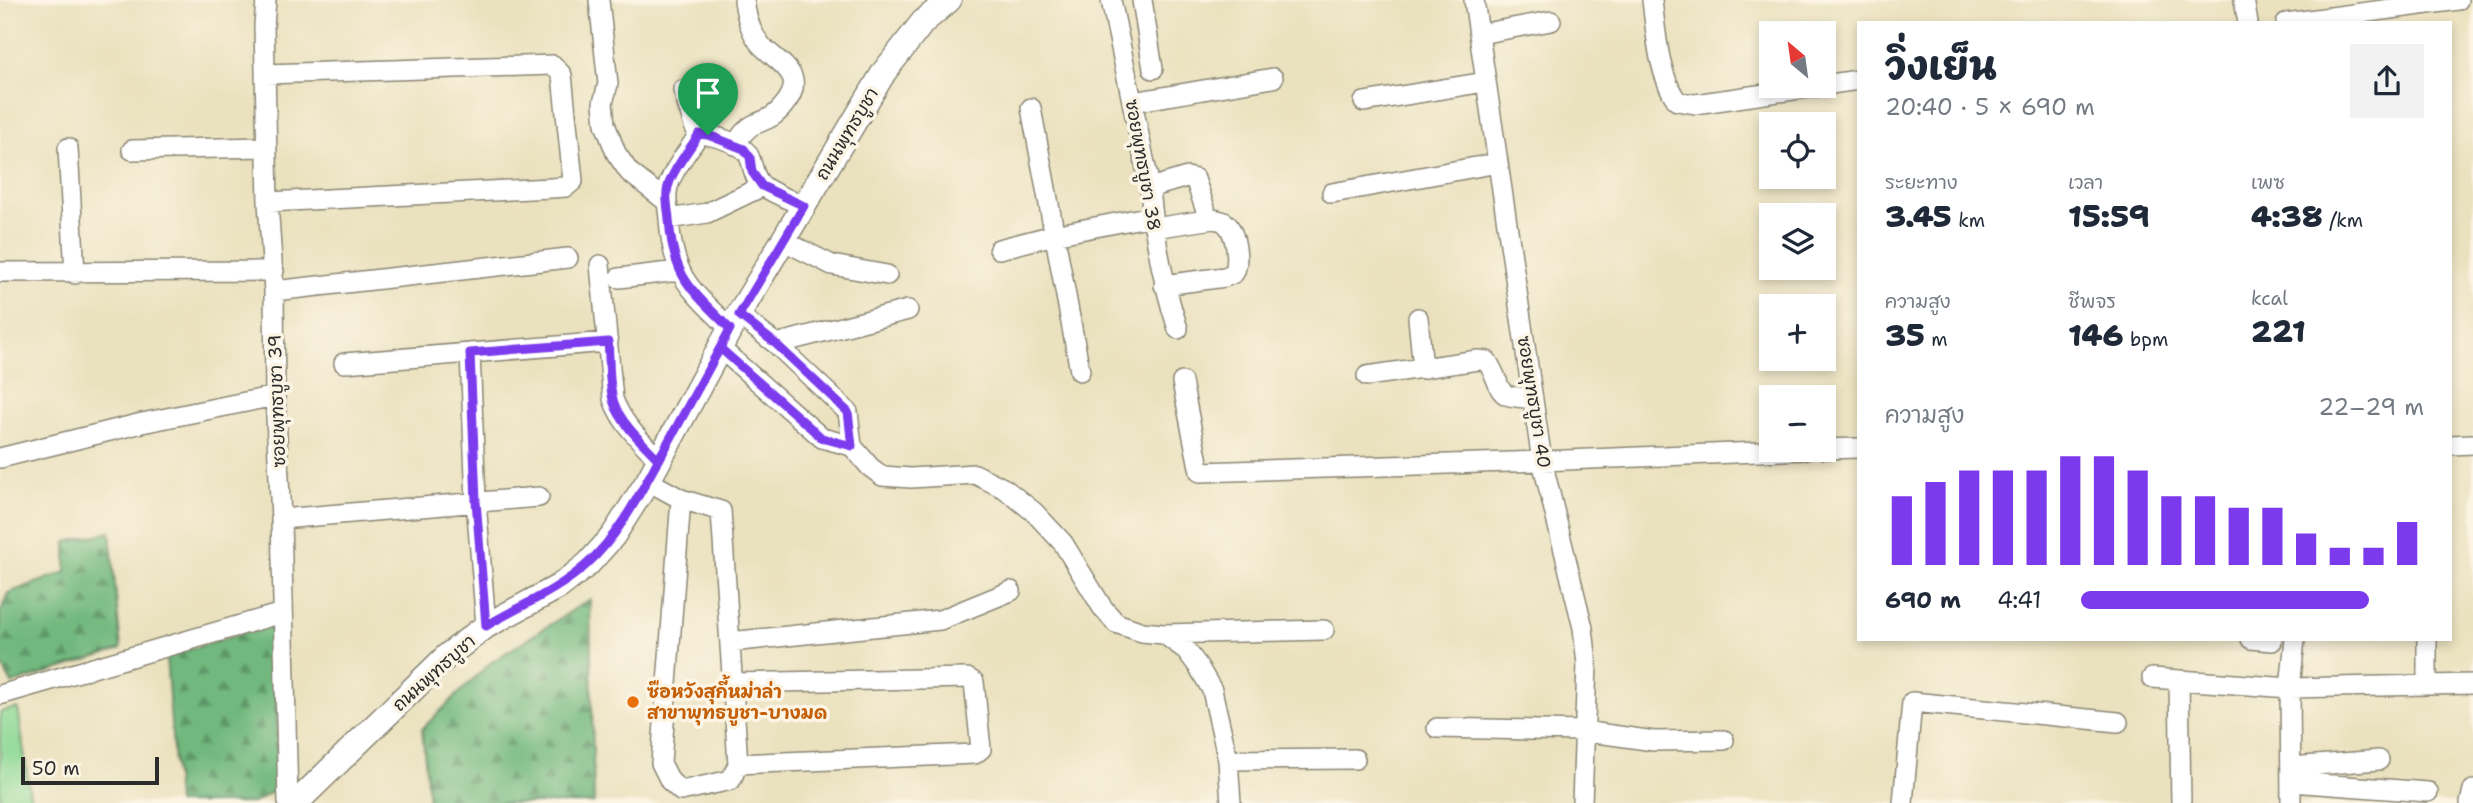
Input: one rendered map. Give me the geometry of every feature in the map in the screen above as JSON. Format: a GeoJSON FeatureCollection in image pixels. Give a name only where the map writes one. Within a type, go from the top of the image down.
{"type":"FeatureCollection","features":[{"type":"Feature","properties":{"kind":"main road","name":"ถนนพุทธบูชา"},"geometry":{"type":"LineString","coordinates":[[296,803],[447,656],[486,626],[560,586],[588,564],[613,536],[730,331],[898,52],[923,22],[949,0]]}},
{"type":"Feature","properties":{"kind":"street","name":"ซอยพุทธบูชา 39"},"geometry":{"type":"LineString","coordinates":[[266,0],[264,26],[268,202],[275,291],[275,396],[288,803]]}},
{"type":"Feature","properties":{"kind":"street"},"geometry":{"type":"LineString","coordinates":[[599,0],[608,84],[603,103],[605,124],[616,153],[629,172],[667,210],[707,213],[762,186]]}},
{"type":"Feature","properties":{"kind":"street"},"geometry":{"type":"LineString","coordinates":[[735,145],[745,132],[754,125],[762,124],[786,104],[792,91],[793,79],[786,66],[762,45],[751,30],[744,0]]}},
{"type":"Feature","properties":{"kind":"street","name":"ซอยพุทธบูชา 38"},"geometry":{"type":"LineString","coordinates":[[1111,0],[1150,188],[1164,285],[1178,329]]}},
{"type":"Feature","properties":{"kind":"street"},"geometry":{"type":"LineString","coordinates":[[1142,0],[1153,69]]}},
{"type":"Feature","properties":{"kind":"street","name":"ซอยพุทธบูชา 40"},"geometry":{"type":"LineString","coordinates":[[1474,0],[1542,461],[1583,628],[1587,664],[1583,803]]}},
{"type":"Feature","properties":{"kind":"street"},"geometry":{"type":"LineString","coordinates":[[1652,0],[1668,89],[1677,101],[1695,104],[1759,95]]}},
{"type":"Feature","properties":{"kind":"street"},"geometry":{"type":"LineString","coordinates":[[2244,0],[2248,21]]}},
{"type":"Feature","properties":{"kind":"street"},"geometry":{"type":"LineString","coordinates":[[2301,21],[2458,0]]}},
{"type":"Feature","properties":{"kind":"street"},"geometry":{"type":"LineString","coordinates":[[1479,34],[1551,21]]}},
{"type":"Feature","properties":{"kind":"street"},"geometry":{"type":"LineString","coordinates":[[265,74],[553,65],[562,75],[573,181],[566,187],[268,202]]}},
{"type":"Feature","properties":{"kind":"street"},"geometry":{"type":"LineString","coordinates":[[1133,102],[1273,78]]}},
{"type":"Feature","properties":{"kind":"street"},"geometry":{"type":"LineString","coordinates":[[1364,102],[1485,82]]}},
{"type":"Feature","properties":{"kind":"street"},"geometry":{"type":"LineString","coordinates":[[1836,85],[1857,83]]}},
{"type":"Feature","properties":{"kind":"street"},"geometry":{"type":"LineString","coordinates":[[683,90],[699,134]]}},
{"type":"Feature","properties":{"kind":"street"},"geometry":{"type":"LineString","coordinates":[[1031,108],[1080,371]]}},
{"type":"Feature","properties":{"kind":"street"},"geometry":{"type":"LineString","coordinates":[[699,134],[669,181],[668,230],[678,271],[689,289],[730,331],[822,438],[852,446]]}},
{"type":"Feature","properties":{"kind":"street"},"geometry":{"type":"LineString","coordinates":[[699,134],[744,149],[750,157],[752,172],[762,186],[804,206]]}},
{"type":"Feature","properties":{"kind":"street"},"geometry":{"type":"LineString","coordinates":[[132,150],[267,147]]}},
{"type":"Feature","properties":{"kind":"street"},"geometry":{"type":"LineString","coordinates":[[68,148],[75,274]]}},
{"type":"Feature","properties":{"kind":"street"},"geometry":{"type":"LineString","coordinates":[[1332,193],[1498,163]]}},
{"type":"Feature","properties":{"kind":"street"},"geometry":{"type":"LineString","coordinates":[[1150,188],[1187,177],[1195,179],[1205,208]]}},
{"type":"Feature","properties":{"kind":"street"},"geometry":{"type":"LineString","coordinates":[[999,249],[1054,235],[1153,222],[1213,219],[1227,225],[1237,259],[1234,273],[1225,277],[1164,285]]}},
{"type":"Feature","properties":{"kind":"street"},"geometry":{"type":"LineString","coordinates":[[784,241],[832,265],[887,275]]}},
{"type":"Feature","properties":{"kind":"street"},"geometry":{"type":"LineString","coordinates":[[275,291],[568,258]]}},
{"type":"Feature","properties":{"kind":"street"},"geometry":{"type":"LineString","coordinates":[[600,265],[613,399],[617,409],[653,470],[681,499],[721,511],[738,764],[731,780],[681,792],[670,781],[661,763],[681,499]]}},
{"type":"Feature","properties":{"kind":"street"},"geometry":{"type":"LineString","coordinates":[[0,272],[75,274],[274,271]]}},
{"type":"Feature","properties":{"kind":"street"},"geometry":{"type":"LineString","coordinates":[[620,278],[678,271]]}},
{"type":"Feature","properties":{"kind":"street"},"geometry":{"type":"LineString","coordinates":[[776,344],[908,310]]}},
{"type":"Feature","properties":{"kind":"street"},"geometry":{"type":"LineString","coordinates":[[1418,318],[1423,369]]}},
{"type":"Feature","properties":{"kind":"street"},"geometry":{"type":"LineString","coordinates":[[730,331],[776,344],[848,412],[852,446],[870,467],[882,476],[911,478],[975,474],[1005,489],[1034,512],[1063,543],[1102,607],[1116,623],[1142,632],[1164,634],[1324,630]]}},
{"type":"Feature","properties":{"kind":"street"},"geometry":{"type":"LineString","coordinates":[[344,363],[608,342]]}},
{"type":"Feature","properties":{"kind":"street"},"geometry":{"type":"LineString","coordinates":[[470,353],[476,501],[486,626]]}},
{"type":"Feature","properties":{"kind":"street"},"geometry":{"type":"LineString","coordinates":[[1367,376],[1486,361],[1502,393],[1507,397],[1533,398]]}},
{"type":"Feature","properties":{"kind":"street"},"geometry":{"type":"LineString","coordinates":[[1182,382],[1200,472],[1759,452]]}},
{"type":"Feature","properties":{"kind":"street"},"geometry":{"type":"LineString","coordinates":[[0,458],[142,423],[275,396]]}},
{"type":"Feature","properties":{"kind":"street"},"geometry":{"type":"LineString","coordinates":[[2452,444],[2473,444]]}},
{"type":"Feature","properties":{"kind":"street"},"geometry":{"type":"LineString","coordinates":[[1836,449],[1857,448]]}},
{"type":"Feature","properties":{"kind":"street"},"geometry":{"type":"LineString","coordinates":[[281,519],[540,497]]}},
{"type":"Feature","properties":{"kind":"street"},"geometry":{"type":"LineString","coordinates":[[730,642],[940,620],[1011,591]]}},
{"type":"Feature","properties":{"kind":"street"},"geometry":{"type":"LineString","coordinates":[[0,695],[282,613]]}},
{"type":"Feature","properties":{"kind":"street"},"geometry":{"type":"LineString","coordinates":[[1164,634],[1186,650],[1212,690],[1228,760],[1231,803]]}},
{"type":"Feature","properties":{"kind":"street"},"geometry":{"type":"LineString","coordinates":[[2291,803],[2290,688],[2295,641]]}},
{"type":"Feature","properties":{"kind":"street"},"geometry":{"type":"LineString","coordinates":[[2427,641],[2427,685]]}},
{"type":"Feature","properties":{"kind":"street"},"geometry":{"type":"LineString","coordinates":[[733,683],[967,678],[974,682],[981,749],[975,754],[738,764]]}},
{"type":"Feature","properties":{"kind":"street"},"geometry":{"type":"LineString","coordinates":[[2152,678],[2290,688],[2473,684]]}},
{"type":"Feature","properties":{"kind":"street"},"geometry":{"type":"LineString","coordinates":[[2179,680],[2181,803]]}},
{"type":"Feature","properties":{"kind":"street"},"geometry":{"type":"LineString","coordinates":[[1903,803],[1912,702],[2118,722]]}},
{"type":"Feature","properties":{"kind":"street"},"geometry":{"type":"LineString","coordinates":[[1437,728],[1583,731],[1654,741],[1724,740]]}},
{"type":"Feature","properties":{"kind":"street"},"geometry":{"type":"LineString","coordinates":[[1228,760],[1354,759]]}},
{"type":"Feature","properties":{"kind":"street"},"geometry":{"type":"LineString","coordinates":[[2291,774],[2379,760]]}},
{"type":"Feature","properties":{"kind":"street"},"geometry":{"type":"LineString","coordinates":[[2291,774],[2428,792]]}},
{"type":"Feature","properties":{"kind":"street"},"geometry":{"type":"LineString","coordinates":[[2470,803],[2473,790]]}},
{"type":"Feature","properties":{"kind":"green space"},"geometry":{"type":"Polygon","coordinates":[[[110,532],[121,649],[12,684],[0,662],[0,613],[8,593],[66,572],[66,542],[110,532]]]}},
{"type":"Feature","properties":{"kind":"green space"},"geometry":{"type":"Polygon","coordinates":[[[590,599],[594,803],[429,803],[422,729],[490,663],[590,599]]]}},
{"type":"Feature","properties":{"kind":"green space"},"geometry":{"type":"Polygon","coordinates":[[[277,622],[277,789],[253,803],[177,803],[166,657],[277,622]]]}},
{"type":"Feature","properties":{"kind":"green space"},"geometry":{"type":"Polygon","coordinates":[[[18,708],[31,803],[0,803],[0,712],[18,708]]]}},
{"type":"Feature","properties":{"kind":"place","name":"ซือหวังสุกี้หม่าล่า สาขาพุทธบูชา-บางมด"},"geometry":{"type":"Point","coordinates":[633,702]}},
{"type":"Feature","properties":{"kind":"route"},"geometry":{"type":"LineString","coordinates":[[708,135],[699,134],[669,181],[666,201],[668,230],[678,271],[689,289],[730,329],[659,460],[648,481],[613,536],[588,564],[560,586],[486,626],[476,501],[470,353],[608,342],[613,399],[617,409],[632,432],[659,460],[720,348],[822,438],[852,446],[848,412],[776,344],[739,315],[804,206],[762,186],[752,172],[750,157],[744,149],[708,135]]}}]}
